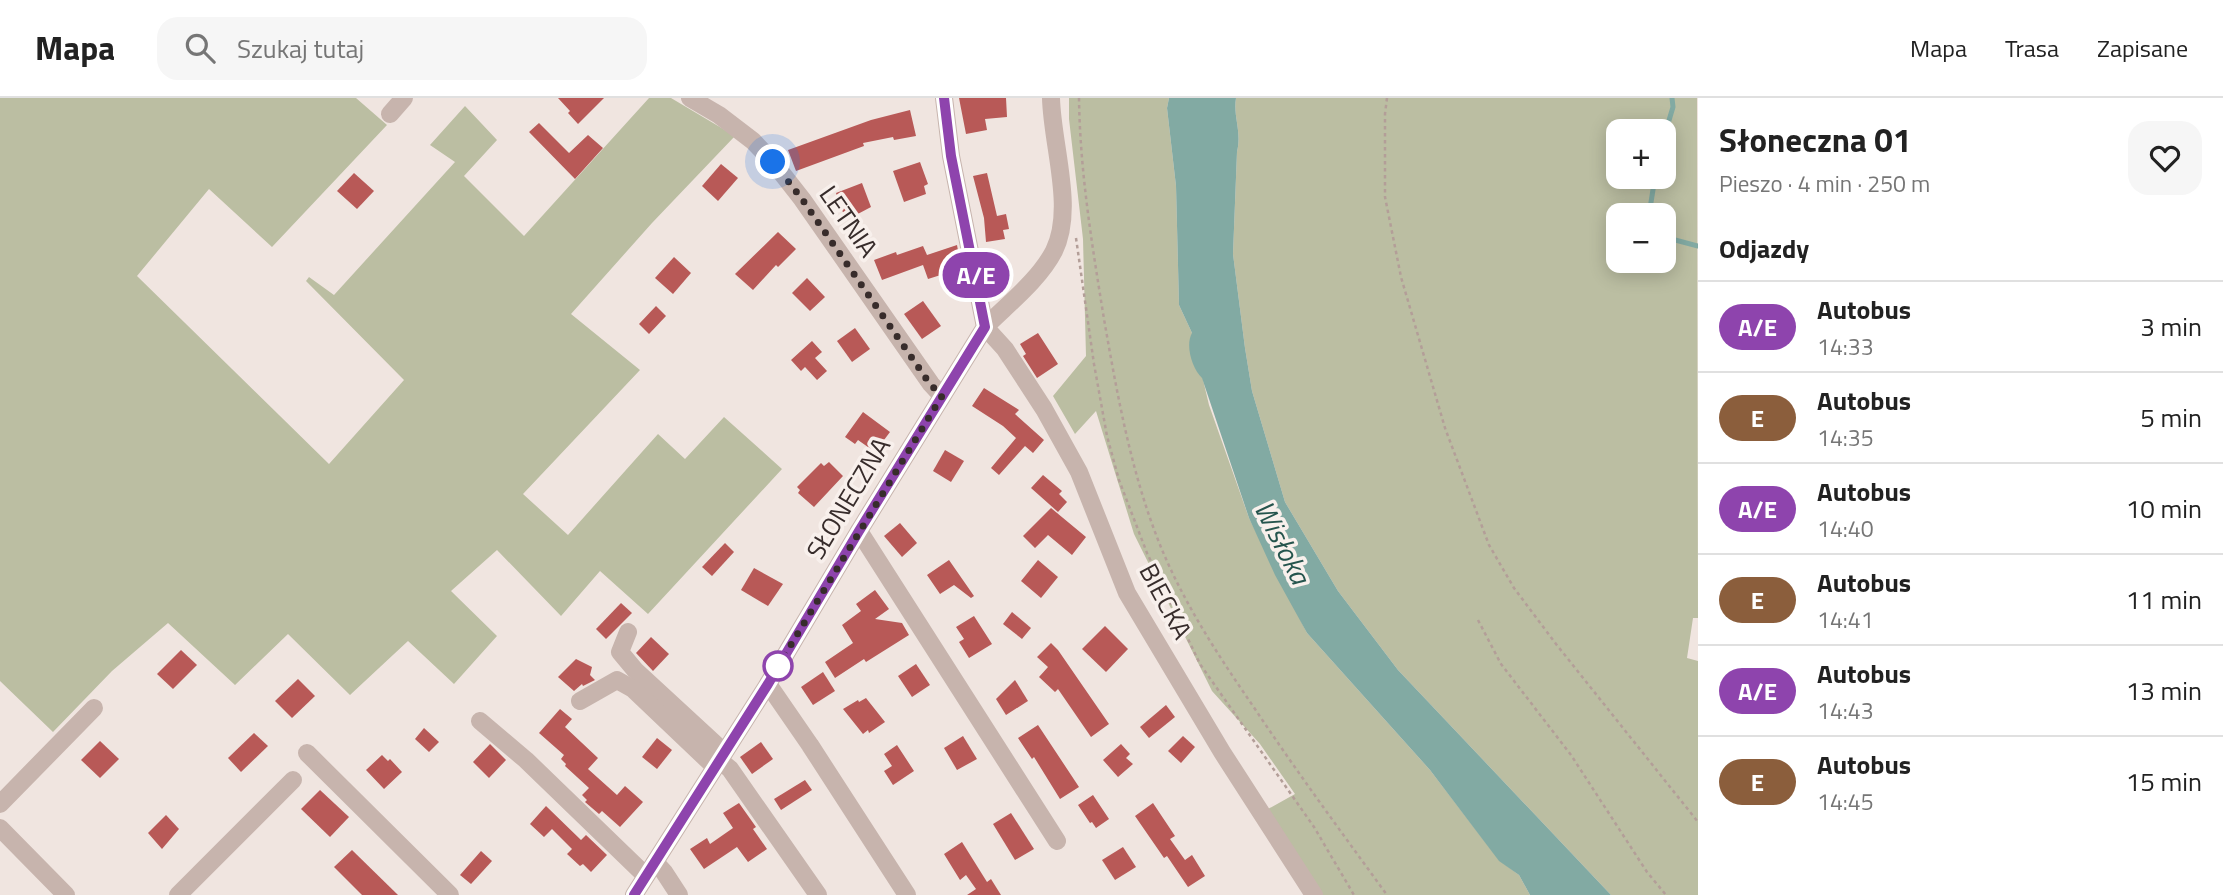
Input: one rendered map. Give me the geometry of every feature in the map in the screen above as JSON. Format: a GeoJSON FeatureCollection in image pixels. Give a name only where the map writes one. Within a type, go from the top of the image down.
{"type":"FeatureCollection","features":[{"type":"Feature","properties":{"kind":"street"},"geometry":{"type":"LineString","coordinates":[[390,114],[404,98]]}},
{"type":"Feature","properties":{"kind":"street","name":"LETNIA"},"geometry":{"type":"LineString","coordinates":[[690,98],[719,115],[753,141],[773,162],[802,199],[930,384],[942,396]]}},
{"type":"Feature","properties":{"kind":"street"},"geometry":{"type":"LineString","coordinates":[[944,98],[951,156],[985,327]]}},
{"type":"Feature","properties":{"kind":"street","name":"SŁONECZNA"},"geometry":{"type":"LineString","coordinates":[[634,895],[768,684],[985,327],[1045,265],[1053,252],[1062,225],[1062,205],[1051,98]]}},
{"type":"Feature","properties":{"kind":"street","name":"BIECKA"},"geometry":{"type":"LineString","coordinates":[[985,327],[1005,349],[1044,409],[1079,472],[1127,593],[1222,752],[1314,895]]}},
{"type":"Feature","properties":{"kind":"street"},"geometry":{"type":"LineString","coordinates":[[859,531],[1057,841]]}},
{"type":"Feature","properties":{"kind":"street"},"geometry":{"type":"LineString","coordinates":[[628,632],[620,652],[720,760]]}},
{"type":"Feature","properties":{"kind":"street"},"geometry":{"type":"LineString","coordinates":[[580,701],[617,680],[720,760],[730,769],[818,895]]}},
{"type":"Feature","properties":{"kind":"street"},"geometry":{"type":"LineString","coordinates":[[768,684],[907,895]]}},
{"type":"Feature","properties":{"kind":"street"},"geometry":{"type":"LineString","coordinates":[[0,804],[94,708]]}},
{"type":"Feature","properties":{"kind":"street"},"geometry":{"type":"LineString","coordinates":[[480,721],[651,869],[664,872],[679,895]]}},
{"type":"Feature","properties":{"kind":"street"},"geometry":{"type":"LineString","coordinates":[[307,753],[450,895]]}},
{"type":"Feature","properties":{"kind":"street"},"geometry":{"type":"LineString","coordinates":[[178,895],[293,780]]}},
{"type":"Feature","properties":{"kind":"street"},"geometry":{"type":"LineString","coordinates":[[0,828],[66,895]]}},
{"type":"Feature","properties":{"kind":"street"},"geometry":{"type":"LineString","coordinates":[[399,859],[434,895]]}},
{"type":"Feature","properties":{"kind":"path"},"geometry":{"type":"LineString","coordinates":[[1079,98],[1084,184],[1113,367],[1132,452],[1166,559],[1212,647],[1387,895]]}},
{"type":"Feature","properties":{"kind":"path"},"geometry":{"type":"LineString","coordinates":[[1387,98],[1385,197],[1401,277],[1445,428],[1489,545],[1514,589],[1556,645],[1698,822]]}},
{"type":"Feature","properties":{"kind":"path"},"geometry":{"type":"LineString","coordinates":[[1074,234],[1107,436],[1119,480],[1147,553],[1200,664],[1314,827],[1354,895]]}},
{"type":"Feature","properties":{"kind":"path"},"geometry":{"type":"LineString","coordinates":[[1478,620],[1501,664],[1572,755],[1647,872],[1666,895]]}},
{"type":"Feature","properties":{"kind":"green space"},"geometry":{"type":"Polygon","coordinates":[[[0,98],[356,98],[387,125],[272,247],[209,189],[137,276],[329,464],[404,380],[306,281],[309,277],[334,295],[455,162],[430,145],[465,106],[497,140],[464,176],[524,236],[649,98],[671,98],[735,136],[571,314],[640,370],[523,494],[568,535],[658,434],[685,459],[724,417],[782,469],[648,614],[600,571],[561,616],[497,550],[451,591],[497,636],[454,684],[408,641],[350,695],[288,634],[235,685],[168,623],[112,671],[53,732],[0,681],[0,98]]]}},
{"type":"Feature","properties":{"kind":"green space"},"geometry":{"type":"Polygon","coordinates":[[[1069,98],[1169,98],[1167,108],[1176,186],[1179,305],[1192,333],[1209,405],[1249,518],[1307,633],[1430,770],[1499,860],[1519,875],[1530,895],[1322,895],[1268,809],[1295,794],[1260,744],[1212,691],[1134,534],[1096,411],[1075,434],[1053,396],[1086,356],[1083,239],[1069,98]]]}},
{"type":"Feature","properties":{"kind":"green space"},"geometry":{"type":"Polygon","coordinates":[[[1236,98],[1697,98],[1698,618],[1693,618],[1687,658],[1698,661],[1698,895],[1611,895],[1398,670],[1338,591],[1285,502],[1252,391],[1233,254],[1239,137],[1236,98]]]}},
{"type":"Feature","properties":{"kind":"water","name":"Wisłoka"},"geometry":{"type":"Polygon","coordinates":[[[1169,98],[1236,98],[1239,137],[1233,254],[1252,391],[1285,502],[1338,591],[1398,670],[1611,895],[1530,895],[1519,875],[1499,861],[1430,770],[1307,633],[1275,575],[1249,518],[1202,378],[1191,357],[1189,344],[1192,333],[1179,305],[1176,186],[1167,108],[1169,98]]]}},
{"type":"Feature","properties":{"kind":"building"},"geometry":{"type":"Polygon","coordinates":[[[558,98],[604,98],[578,124],[558,98]]]}},
{"type":"Feature","properties":{"kind":"building"},"geometry":{"type":"Polygon","coordinates":[[[959,98],[1006,98],[1007,117],[985,119],[987,130],[966,134],[959,98]]]}},
{"type":"Feature","properties":{"kind":"building"},"geometry":{"type":"Polygon","coordinates":[[[910,110],[916,136],[863,143],[864,146],[796,171],[788,150],[871,120],[910,110]]]}},
{"type":"Feature","properties":{"kind":"building"},"geometry":{"type":"Polygon","coordinates":[[[539,123],[569,153],[588,135],[603,148],[575,179],[529,132],[539,123]]]}},
{"type":"Feature","properties":{"kind":"building"},"geometry":{"type":"Polygon","coordinates":[[[920,162],[928,184],[924,186],[926,194],[904,202],[893,171],[920,162]]]}},
{"type":"Feature","properties":{"kind":"building"},"geometry":{"type":"Polygon","coordinates":[[[721,164],[738,178],[718,201],[702,186],[721,164]]]}},
{"type":"Feature","properties":{"kind":"building"},"geometry":{"type":"Polygon","coordinates":[[[354,173],[374,191],[357,209],[337,191],[354,173]]]}},
{"type":"Feature","properties":{"kind":"building"},"geometry":{"type":"Polygon","coordinates":[[[987,173],[997,216],[1006,214],[1009,229],[1003,230],[1005,239],[986,242],[984,218],[973,176],[987,173]]]}},
{"type":"Feature","properties":{"kind":"building"},"geometry":{"type":"Polygon","coordinates":[[[862,183],[871,207],[854,216],[845,217],[842,210],[838,209],[840,205],[836,193],[862,183]]]}},
{"type":"Feature","properties":{"kind":"building"},"geometry":{"type":"Polygon","coordinates":[[[778,232],[796,249],[778,267],[776,265],[753,290],[735,274],[778,232]]]}},
{"type":"Feature","properties":{"kind":"building"},"geometry":{"type":"Polygon","coordinates":[[[957,245],[959,256],[944,262],[947,273],[928,279],[923,265],[882,280],[874,260],[923,246],[927,255],[957,245]]]}},
{"type":"Feature","properties":{"kind":"building"},"geometry":{"type":"Polygon","coordinates":[[[674,257],[691,273],[673,294],[655,278],[674,257]]]}},
{"type":"Feature","properties":{"kind":"building"},"geometry":{"type":"Polygon","coordinates":[[[807,278],[825,297],[810,311],[792,293],[807,278]]]}},
{"type":"Feature","properties":{"kind":"building"},"geometry":{"type":"Polygon","coordinates":[[[923,301],[941,326],[922,339],[904,314],[923,301]]]}},
{"type":"Feature","properties":{"kind":"building"},"geometry":{"type":"Polygon","coordinates":[[[656,306],[666,316],[649,334],[639,324],[656,306]]]}},
{"type":"Feature","properties":{"kind":"building"},"geometry":{"type":"Polygon","coordinates":[[[855,328],[870,349],[852,362],[837,341],[855,328]]]}},
{"type":"Feature","properties":{"kind":"building"},"geometry":{"type":"Polygon","coordinates":[[[1038,333],[1058,364],[1037,378],[1023,356],[1026,354],[1020,344],[1038,333]]]}},
{"type":"Feature","properties":{"kind":"building"},"geometry":{"type":"Polygon","coordinates":[[[812,341],[822,352],[815,358],[827,371],[817,380],[805,367],[801,371],[791,360],[812,341]]]}},
{"type":"Feature","properties":{"kind":"building"},"geometry":{"type":"Polygon","coordinates":[[[984,388],[1019,410],[1015,414],[1044,440],[1033,453],[1025,446],[999,475],[991,468],[1016,438],[972,406],[984,388]]]}},
{"type":"Feature","properties":{"kind":"building"},"geometry":{"type":"Polygon","coordinates":[[[863,412],[890,432],[875,452],[858,440],[855,444],[845,437],[863,412]]]}},
{"type":"Feature","properties":{"kind":"building"},"geometry":{"type":"Polygon","coordinates":[[[945,450],[964,461],[951,482],[933,471],[945,450]]]}},
{"type":"Feature","properties":{"kind":"building"},"geometry":{"type":"Polygon","coordinates":[[[829,462],[843,476],[814,507],[798,493],[800,490],[797,487],[821,463],[824,466],[829,462]]]}},
{"type":"Feature","properties":{"kind":"building"},"geometry":{"type":"Polygon","coordinates":[[[1043,475],[1062,491],[1059,494],[1067,502],[1058,512],[1031,488],[1043,475]]]}},
{"type":"Feature","properties":{"kind":"building"},"geometry":{"type":"Polygon","coordinates":[[[1051,508],[1086,537],[1072,555],[1048,535],[1035,548],[1023,536],[1051,508]]]}},
{"type":"Feature","properties":{"kind":"building"},"geometry":{"type":"Polygon","coordinates":[[[900,523],[917,543],[902,557],[884,536],[900,523]]]}},
{"type":"Feature","properties":{"kind":"building"},"geometry":{"type":"Polygon","coordinates":[[[725,543],[734,552],[712,576],[702,567],[725,543]]]}},
{"type":"Feature","properties":{"kind":"building"},"geometry":{"type":"Polygon","coordinates":[[[949,560],[974,596],[971,598],[954,585],[940,594],[927,575],[949,560]]]}},
{"type":"Feature","properties":{"kind":"building"},"geometry":{"type":"Polygon","coordinates":[[[1038,560],[1058,577],[1041,598],[1021,581],[1038,560]]]}},
{"type":"Feature","properties":{"kind":"building"},"geometry":{"type":"Polygon","coordinates":[[[754,568],[783,584],[768,606],[741,590],[754,568]]]}},
{"type":"Feature","properties":{"kind":"building"},"geometry":{"type":"Polygon","coordinates":[[[875,590],[889,609],[875,619],[902,623],[909,635],[835,678],[825,662],[853,643],[842,625],[861,611],[856,604],[875,590]]]}},
{"type":"Feature","properties":{"kind":"building"},"geometry":{"type":"Polygon","coordinates":[[[621,603],[632,613],[606,639],[596,629],[621,603]]]}},
{"type":"Feature","properties":{"kind":"building"},"geometry":{"type":"Polygon","coordinates":[[[1012,612],[1031,628],[1022,639],[1003,624],[1012,612]]]}},
{"type":"Feature","properties":{"kind":"building"},"geometry":{"type":"Polygon","coordinates":[[[974,616],[992,644],[969,658],[959,642],[964,639],[956,627],[974,616]]]}},
{"type":"Feature","properties":{"kind":"building"},"geometry":{"type":"Polygon","coordinates":[[[1105,626],[1128,649],[1106,672],[1082,649],[1105,626]]]}},
{"type":"Feature","properties":{"kind":"building"},"geometry":{"type":"Polygon","coordinates":[[[651,637],[669,654],[653,671],[636,653],[651,637]]]}},
{"type":"Feature","properties":{"kind":"building"},"geometry":{"type":"Polygon","coordinates":[[[1051,643],[1109,724],[1091,737],[1058,689],[1055,692],[1039,677],[1048,667],[1037,657],[1051,643]]]}},
{"type":"Feature","properties":{"kind":"building"},"geometry":{"type":"Polygon","coordinates":[[[181,650],[197,665],[173,689],[157,674],[181,650]]]}},
{"type":"Feature","properties":{"kind":"building"},"geometry":{"type":"Polygon","coordinates":[[[576,659],[592,667],[590,675],[595,680],[583,686],[582,684],[574,691],[558,677],[576,659]]]}},
{"type":"Feature","properties":{"kind":"building"},"geometry":{"type":"Polygon","coordinates":[[[916,664],[930,685],[912,697],[898,676],[916,664]]]}},
{"type":"Feature","properties":{"kind":"building"},"geometry":{"type":"Polygon","coordinates":[[[823,672],[835,691],[813,705],[801,687],[823,672]]]}},
{"type":"Feature","properties":{"kind":"building"},"geometry":{"type":"Polygon","coordinates":[[[298,679],[315,696],[292,718],[275,701],[298,679]]]}},
{"type":"Feature","properties":{"kind":"building"},"geometry":{"type":"Polygon","coordinates":[[[1015,680],[1028,701],[1006,715],[996,699],[1015,680]]]}},
{"type":"Feature","properties":{"kind":"building"},"geometry":{"type":"Polygon","coordinates":[[[866,698],[885,722],[863,734],[843,709],[866,698]]]}},
{"type":"Feature","properties":{"kind":"building"},"geometry":{"type":"Polygon","coordinates":[[[1166,705],[1175,717],[1149,738],[1140,727],[1166,705]]]}},
{"type":"Feature","properties":{"kind":"building"},"geometry":{"type":"Polygon","coordinates":[[[560,709],[572,719],[565,727],[598,758],[588,769],[617,795],[625,786],[643,802],[620,827],[602,811],[599,814],[585,802],[587,800],[582,795],[589,788],[565,766],[561,759],[564,755],[539,733],[560,709]]]}},
{"type":"Feature","properties":{"kind":"building"},"geometry":{"type":"Polygon","coordinates":[[[1038,725],[1079,787],[1060,799],[1034,757],[1032,759],[1018,738],[1038,725]]]}},
{"type":"Feature","properties":{"kind":"building"},"geometry":{"type":"Polygon","coordinates":[[[424,728],[439,742],[429,752],[415,739],[424,728]]]}},
{"type":"Feature","properties":{"kind":"building"},"geometry":{"type":"Polygon","coordinates":[[[254,733],[268,746],[241,772],[228,758],[254,733]]]}},
{"type":"Feature","properties":{"kind":"building"},"geometry":{"type":"Polygon","coordinates":[[[963,736],[977,759],[957,770],[944,748],[963,736]]]}},
{"type":"Feature","properties":{"kind":"building"},"geometry":{"type":"Polygon","coordinates":[[[1183,736],[1195,747],[1181,763],[1168,751],[1183,736]]]}},
{"type":"Feature","properties":{"kind":"building"},"geometry":{"type":"Polygon","coordinates":[[[657,738],[672,750],[657,769],[642,757],[657,738]]]}},
{"type":"Feature","properties":{"kind":"building"},"geometry":{"type":"Polygon","coordinates":[[[100,741],[119,759],[100,778],[81,760],[100,741]]]}},
{"type":"Feature","properties":{"kind":"building"},"geometry":{"type":"Polygon","coordinates":[[[761,742],[773,759],[752,774],[740,757],[761,742]]]}},
{"type":"Feature","properties":{"kind":"building"},"geometry":{"type":"Polygon","coordinates":[[[490,744],[506,760],[489,778],[473,762],[490,744]]]}},
{"type":"Feature","properties":{"kind":"building"},"geometry":{"type":"Polygon","coordinates":[[[1121,744],[1130,754],[1126,758],[1133,764],[1118,777],[1103,760],[1121,744]]]}},
{"type":"Feature","properties":{"kind":"building"},"geometry":{"type":"Polygon","coordinates":[[[897,745],[914,771],[893,785],[884,771],[892,766],[884,754],[897,745]]]}},
{"type":"Feature","properties":{"kind":"building"},"geometry":{"type":"Polygon","coordinates":[[[382,755],[388,761],[390,759],[402,772],[384,789],[366,770],[382,755]]]}},
{"type":"Feature","properties":{"kind":"building"},"geometry":{"type":"Polygon","coordinates":[[[805,780],[812,790],[781,810],[774,799],[805,780]]]}},
{"type":"Feature","properties":{"kind":"building"},"geometry":{"type":"Polygon","coordinates":[[[320,790],[349,817],[330,837],[301,809],[320,790]]]}},
{"type":"Feature","properties":{"kind":"building"},"geometry":{"type":"Polygon","coordinates":[[[1093,795],[1109,819],[1096,828],[1078,805],[1093,795]]]}},
{"type":"Feature","properties":{"kind":"building"},"geometry":{"type":"Polygon","coordinates":[[[739,803],[767,849],[748,862],[737,847],[704,869],[690,849],[707,838],[710,844],[733,828],[723,813],[739,803]]]}},
{"type":"Feature","properties":{"kind":"building"},"geometry":{"type":"Polygon","coordinates":[[[1153,803],[1175,836],[1170,839],[1185,860],[1192,855],[1205,876],[1188,887],[1135,816],[1153,803]]]}},
{"type":"Feature","properties":{"kind":"building"},"geometry":{"type":"Polygon","coordinates":[[[546,806],[581,840],[586,835],[607,855],[591,872],[567,854],[572,849],[552,829],[544,837],[530,824],[546,806]]]}},
{"type":"Feature","properties":{"kind":"building"},"geometry":{"type":"Polygon","coordinates":[[[1011,813],[1034,849],[1015,860],[993,824],[1011,813]]]}},
{"type":"Feature","properties":{"kind":"building"},"geometry":{"type":"Polygon","coordinates":[[[166,815],[179,829],[162,849],[148,833],[166,815]]]}},
{"type":"Feature","properties":{"kind":"building"},"geometry":{"type":"Polygon","coordinates":[[[962,842],[987,882],[991,879],[1001,895],[967,895],[976,889],[966,875],[960,880],[944,854],[962,842]]]}},
{"type":"Feature","properties":{"kind":"building"},"geometry":{"type":"Polygon","coordinates":[[[1123,847],[1136,867],[1115,880],[1102,860],[1123,847]]]}},
{"type":"Feature","properties":{"kind":"building"},"geometry":{"type":"Polygon","coordinates":[[[352,850],[398,895],[362,895],[334,867],[352,850]]]}},
{"type":"Feature","properties":{"kind":"building"},"geometry":{"type":"Polygon","coordinates":[[[481,851],[492,861],[471,884],[460,875],[481,851]]]}},
{"type":"Feature","properties":{"kind":"waterway"},"geometry":{"type":"LineString","coordinates":[[1669,119],[1672,98]]}},
{"type":"Feature","properties":{"kind":"waterway"},"geometry":{"type":"LineString","coordinates":[[1651,203],[1653,189]]}},
{"type":"Feature","properties":{"kind":"waterway"},"geometry":{"type":"LineString","coordinates":[[1676,240],[1698,246]]}},
{"type":"Feature","properties":{"kind":"bus line","name":"A/E"},"geometry":{"type":"LineString","coordinates":[[634,895],[768,684],[985,327],[951,156],[944,98]]}},
{"type":"Feature","properties":{"kind":"route"},"geometry":{"type":"LineString","coordinates":[[773,162],[802,199],[930,384],[942,396],[778,666]]}}]}
